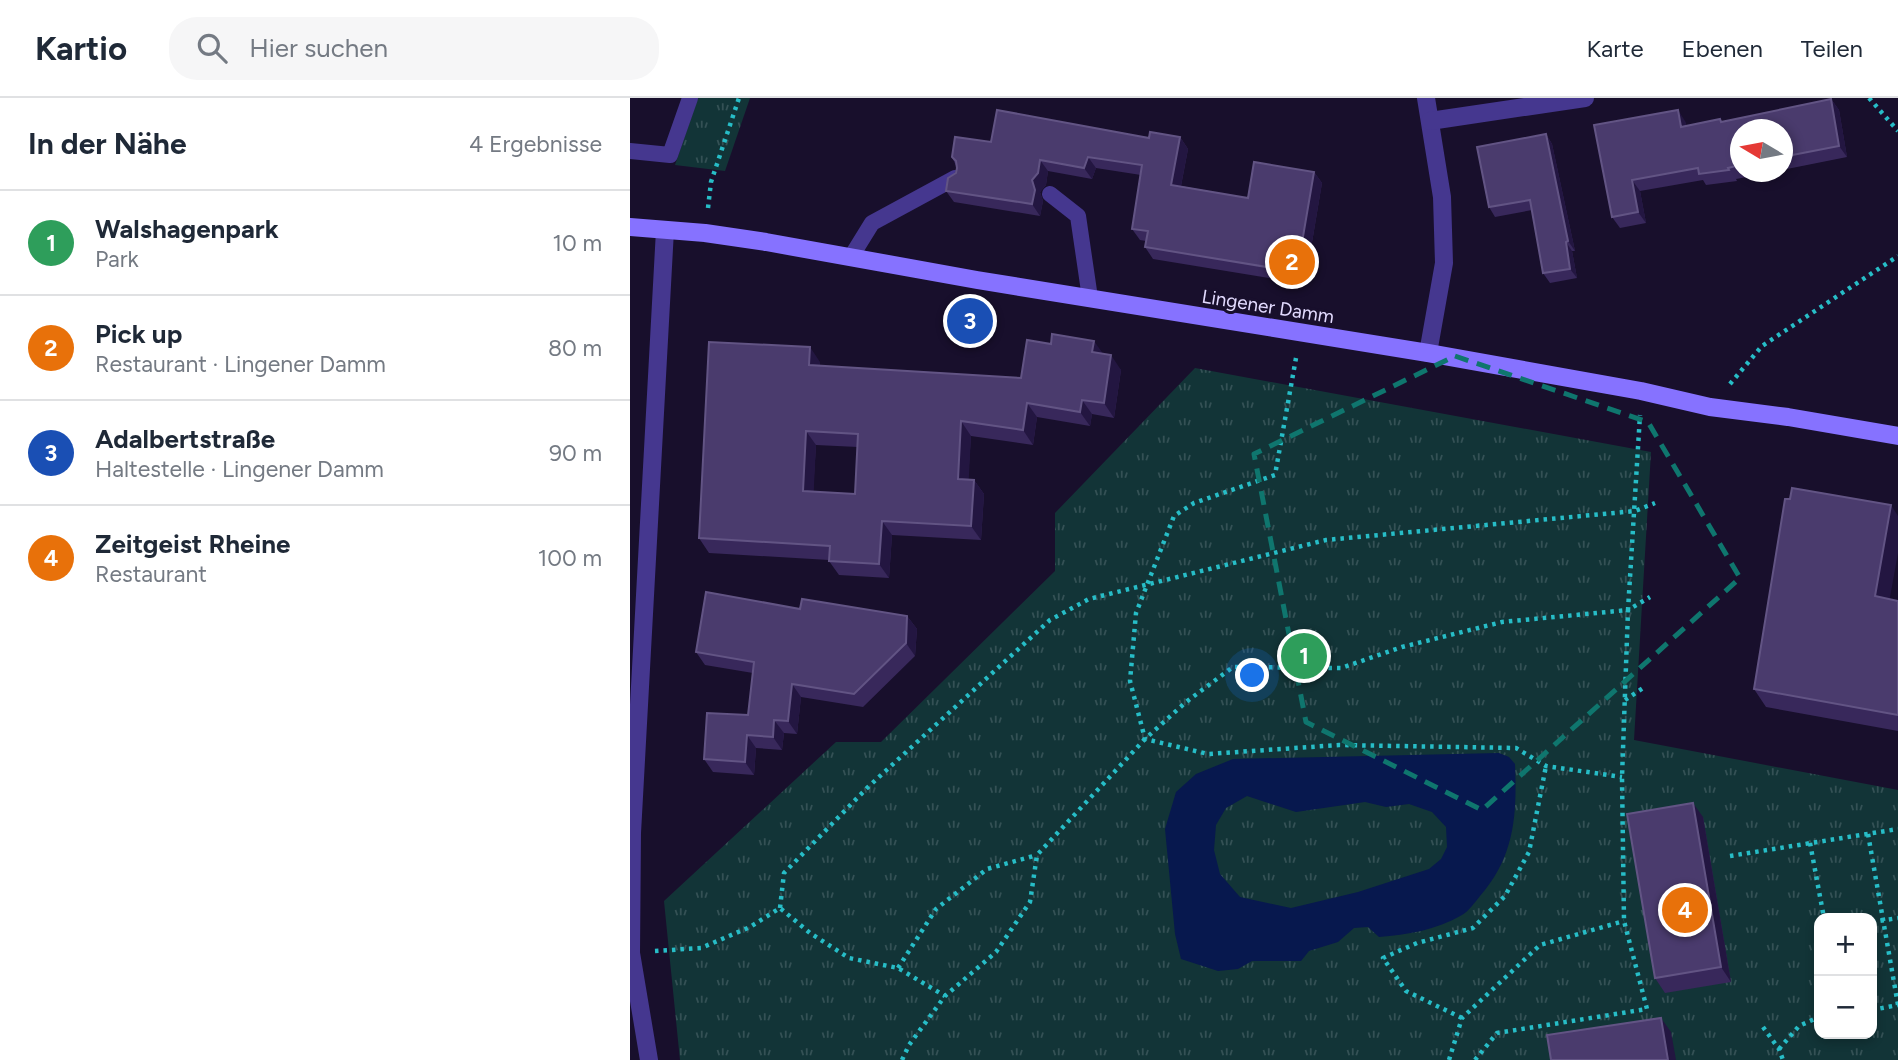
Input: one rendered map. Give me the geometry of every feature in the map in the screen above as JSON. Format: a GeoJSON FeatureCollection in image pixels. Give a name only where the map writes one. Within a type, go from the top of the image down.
{"type":"FeatureCollection","features":[{"type":"Feature","properties":{"kind":"main road","name":"Lingener Damm"},"geometry":{"type":"LineString","coordinates":[[630,227],[705,233],[852,257],[1428,353],[1641,391],[1710,407],[1898,436]]}},
{"type":"Feature","properties":{"kind":"street"},"geometry":{"type":"LineString","coordinates":[[1426,98],[1442,197],[1444,263],[1428,353]]}},
{"type":"Feature","properties":{"kind":"street"},"geometry":{"type":"LineString","coordinates":[[1430,121],[1585,98]]}},
{"type":"Feature","properties":{"kind":"street"},"geometry":{"type":"LineString","coordinates":[[649,1060],[631,953],[631,832],[665,230]]}},
{"type":"Feature","properties":{"kind":"lane"},"geometry":{"type":"LineString","coordinates":[[630,151],[670,155],[690,98]]}},
{"type":"Feature","properties":{"kind":"lane"},"geometry":{"type":"LineString","coordinates":[[852,257],[872,223],[955,178]]}},
{"type":"Feature","properties":{"kind":"lane"},"geometry":{"type":"LineString","coordinates":[[1050,194],[1078,216],[1090,298]]}},
{"type":"Feature","properties":{"kind":"path"},"geometry":{"type":"LineString","coordinates":[[705,233],[710,183],[739,98]]}},
{"type":"Feature","properties":{"kind":"path"},"geometry":{"type":"LineString","coordinates":[[1869,98],[1898,131]]}},
{"type":"Feature","properties":{"kind":"path"},"geometry":{"type":"LineString","coordinates":[[1710,407],[1762,346],[1898,256]]}},
{"type":"Feature","properties":{"kind":"path"},"geometry":{"type":"LineString","coordinates":[[1145,739],[1130,681],[1136,613],[1147,584],[1174,516],[1194,503],[1275,475],[1301,333]]}},
{"type":"Feature","properties":{"kind":"path"},"geometry":{"type":"LineString","coordinates":[[1475,1060],[1497,1033],[1647,1009],[1624,921],[1622,777],[1628,610],[1641,391]]}},
{"type":"Feature","properties":{"kind":"path"},"geometry":{"type":"LineString","coordinates":[[780,908],[784,873],[867,788],[1051,620],[1089,600],[1326,541],[1634,511],[1655,503]]}},
{"type":"Feature","properties":{"kind":"path"},"geometry":{"type":"LineString","coordinates":[[898,968],[936,909],[987,869],[1037,855],[1145,739],[1185,702],[1233,667],[1341,668],[1402,647],[1502,622],[1628,610],[1650,597]]}},
{"type":"Feature","properties":{"kind":"path"},"geometry":{"type":"LineString","coordinates":[[1625,701],[1646,686]]}},
{"type":"Feature","properties":{"kind":"path"},"geometry":{"type":"LineString","coordinates":[[1145,739],[1208,754],[1339,745],[1516,748],[1546,766],[1622,777]]}},
{"type":"Feature","properties":{"kind":"path"},"geometry":{"type":"LineString","coordinates":[[1462,1018],[1406,991],[1383,958],[1417,943],[1472,928],[1505,896],[1529,852],[1546,766]]}},
{"type":"Feature","properties":{"kind":"path"},"geometry":{"type":"LineString","coordinates":[[1730,856],[1898,829]]}},
{"type":"Feature","properties":{"kind":"path"},"geometry":{"type":"LineString","coordinates":[[1868,834],[1898,1005],[1877,1009]]}},
{"type":"Feature","properties":{"kind":"path"},"geometry":{"type":"LineString","coordinates":[[1810,844],[1823,913]]}},
{"type":"Feature","properties":{"kind":"path"},"geometry":{"type":"LineString","coordinates":[[902,1060],[909,1045],[945,996],[996,952],[1030,902],[1037,855]]}},
{"type":"Feature","properties":{"kind":"path"},"geometry":{"type":"LineString","coordinates":[[631,953],[701,948],[750,927],[780,908]]}},
{"type":"Feature","properties":{"kind":"path"},"geometry":{"type":"LineString","coordinates":[[780,908],[810,933],[849,958],[898,968],[945,996]]}},
{"type":"Feature","properties":{"kind":"path"},"geometry":{"type":"LineString","coordinates":[[1877,921],[1898,918]]}},
{"type":"Feature","properties":{"kind":"path"},"geometry":{"type":"LineString","coordinates":[[1449,1060],[1462,1018],[1540,945],[1624,921]]}},
{"type":"Feature","properties":{"kind":"path"},"geometry":{"type":"LineString","coordinates":[[1779,1049],[1799,1026],[1814,1019]]}},
{"type":"Feature","properties":{"kind":"path"},"geometry":{"type":"LineString","coordinates":[[1762,1027],[1779,1049],[1783,1060]]}},
{"type":"Feature","properties":{"kind":"highlighted area"},"geometry":{"type":"Polygon","coordinates":[[[1455,356],[1648,422],[1740,578],[1482,810],[1306,722],[1254,454],[1455,356]]]}},
{"type":"Feature","properties":{"kind":"green space"},"geometry":{"type":"Polygon","coordinates":[[[698,98],[750,98],[725,171],[675,165],[698,98]]]}},
{"type":"Feature","properties":{"kind":"green space"},"geometry":{"type":"Polygon","coordinates":[[[1195,368],[1651,452],[1634,740],[1898,790],[1898,1060],[680,1060],[664,901],[836,742],[881,742],[1055,571],[1055,513],[1195,368]]]}},
{"type":"Feature","properties":{"kind":"shaded area"},"geometry":{"type":"Polygon","coordinates":[[[1499,753],[1509,757],[1515,764],[1514,817],[1507,850],[1492,881],[1469,909],[1462,915],[1432,928],[1379,937],[1368,927],[1354,928],[1338,942],[1309,951],[1301,961],[1252,961],[1238,969],[1218,971],[1181,959],[1175,934],[1165,829],[1176,792],[1196,774],[1233,759],[1499,753]],[[1247,796],[1226,808],[1216,825],[1214,850],[1220,874],[1240,897],[1291,908],[1358,892],[1429,869],[1441,859],[1447,847],[1446,827],[1432,812],[1409,804],[1386,807],[1365,802],[1296,812],[1247,796]]]}},
{"type":"Feature","properties":{"kind":"building"},"geometry":{"type":"Polygon","coordinates":[[[1831,99],[1839,146],[1793,155],[1793,119],[1735,119],[1831,99]]]}},
{"type":"Feature","properties":{"kind":"building"},"geometry":{"type":"Polygon","coordinates":[[[997,110],[1149,138],[1150,132],[1180,137],[1171,185],[1248,198],[1254,162],[1314,172],[1297,272],[1145,247],[1148,231],[1132,229],[1142,165],[1088,157],[1084,168],[1040,160],[1038,173],[1032,180],[1035,190],[1032,204],[946,191],[948,178],[956,173],[957,168],[952,157],[955,137],[991,142],[997,110]]]}},
{"type":"Feature","properties":{"kind":"building"},"geometry":{"type":"Polygon","coordinates":[[[1678,110],[1681,127],[1720,119],[1721,122],[1730,120],[1729,170],[1699,174],[1698,168],[1632,180],[1638,212],[1612,217],[1594,125],[1678,110]]]}},
{"type":"Feature","properties":{"kind":"building"},"geometry":{"type":"Polygon","coordinates":[[[1546,134],[1568,241],[1570,269],[1543,273],[1530,200],[1489,207],[1477,147],[1546,134]]]}},
{"type":"Feature","properties":{"kind":"building"},"geometry":{"type":"Polygon","coordinates":[[[1052,334],[1094,341],[1092,352],[1111,355],[1104,403],[1082,400],[1080,412],[1027,403],[1023,430],[961,421],[958,479],[974,480],[971,526],[882,521],[879,564],[829,561],[830,546],[699,538],[709,342],[810,347],[809,365],[1021,378],[1027,340],[1051,344],[1052,334]],[[806,431],[803,491],[855,494],[858,434],[806,431]]]}},
{"type":"Feature","properties":{"kind":"building"},"geometry":{"type":"Polygon","coordinates":[[[1792,488],[1891,505],[1875,596],[1898,601],[1898,715],[1754,689],[1785,499],[1790,499],[1792,488]]]}},
{"type":"Feature","properties":{"kind":"building"},"geometry":{"type":"Polygon","coordinates":[[[706,592],[800,609],[802,599],[907,616],[906,643],[854,694],[792,684],[788,721],[774,720],[773,737],[747,735],[745,762],[704,759],[707,713],[748,715],[754,662],[696,652],[706,592]]]}},
{"type":"Feature","properties":{"kind":"building"},"geometry":{"type":"Polygon","coordinates":[[[1693,803],[1721,967],[1655,978],[1627,814],[1693,803]]]}},
{"type":"Feature","properties":{"kind":"building"},"geometry":{"type":"Polygon","coordinates":[[[1661,1018],[1668,1060],[1551,1060],[1547,1035],[1661,1018]]]}},
{"type":"Feature","properties":{"kind":"place","name":"Pick up"},"geometry":{"type":"Point","coordinates":[1292,262]}},
{"type":"Feature","properties":{"kind":"place","name":"Adalbertstraße"},"geometry":{"type":"Point","coordinates":[970,321]}},
{"type":"Feature","properties":{"kind":"place","name":"Walshagenpark"},"geometry":{"type":"Point","coordinates":[1304,656]}},
{"type":"Feature","properties":{"kind":"place","name":"Zeitgeist Rheine"},"geometry":{"type":"Point","coordinates":[1685,910]}}]}
